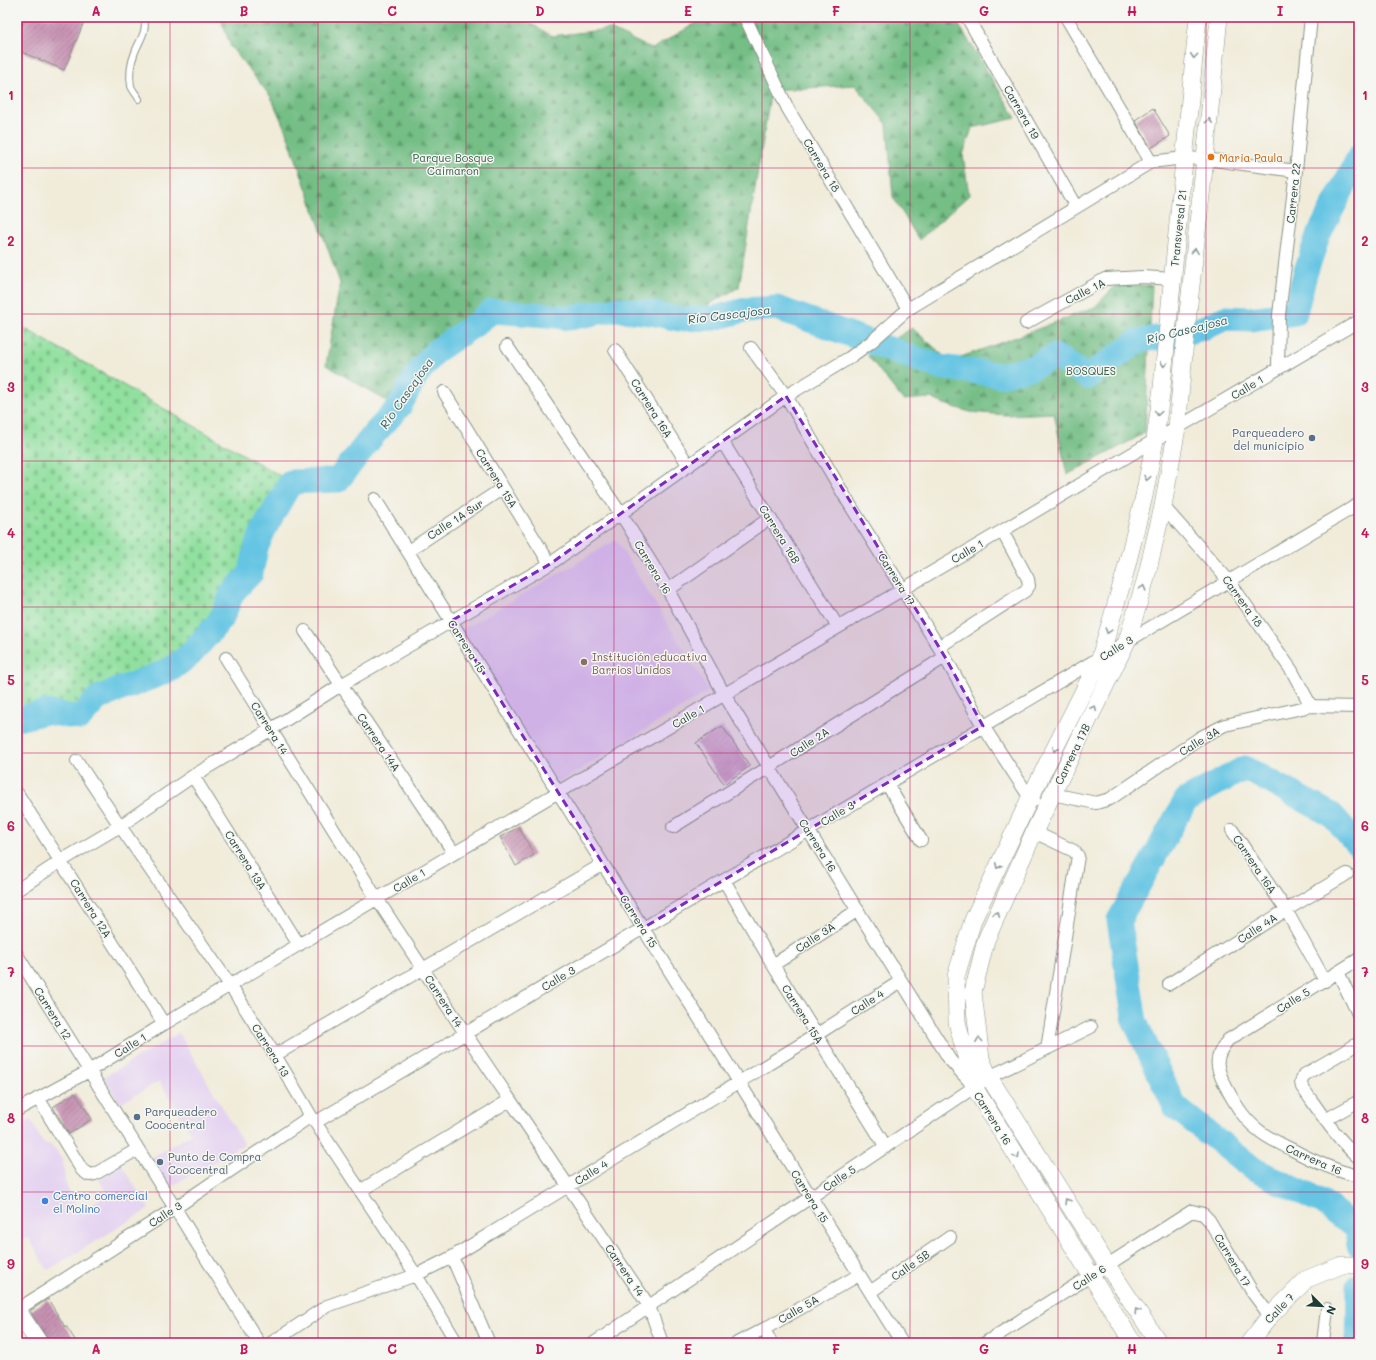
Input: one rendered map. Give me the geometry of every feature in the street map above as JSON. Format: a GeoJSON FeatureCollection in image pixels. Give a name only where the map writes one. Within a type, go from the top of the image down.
{"type":"FeatureCollection","features":[{"type":"Feature","properties":{"kind":"street","name":"Carrera 18"},"geometry":{"type":"LineString","coordinates":[[745,17],[788,109],[908,309]]}},
{"type":"Feature","properties":{"kind":"street","name":"Carrera 19"},"geometry":{"type":"LineString","coordinates":[[967,17],[1076,208]]}},
{"type":"Feature","properties":{"kind":"street"},"geometry":{"type":"LineString","coordinates":[[1066,17],[1151,162]]}},
{"type":"Feature","properties":{"kind":"street","name":"Transversal 21"},"geometry":{"type":"LineString","coordinates":[[1155,440],[1162,387],[1198,17]]}},
{"type":"Feature","properties":{"kind":"street"},"geometry":{"type":"LineString","coordinates":[[1205,159],[1219,17]]}},
{"type":"Feature","properties":{"kind":"street","name":"Carrera 22"},"geometry":{"type":"LineString","coordinates":[[1278,368],[1279,315],[1296,171],[1311,17]]}},
{"type":"Feature","properties":{"kind":"street"},"geometry":{"type":"LineString","coordinates":[[17,890],[61,861],[120,826],[193,776],[341,685],[550,564],[786,396],[849,358],[871,342],[908,309],[1151,162],[1184,158],[1205,159],[1296,171]]}},
{"type":"Feature","properties":{"kind":"street","name":"Carrera 17B"},"geometry":{"type":"LineString","coordinates":[[989,1077],[981,1059],[973,992],[986,940],[1049,800],[1127,641],[1146,578],[1163,506],[1178,428],[1190,289],[1205,159]]}},
{"type":"Feature","properties":{"kind":"street","name":"Calle 1A"},"geometry":{"type":"LineString","coordinates":[[1026,323],[1105,279],[1143,277],[1172,281]]}},
{"type":"Feature","properties":{"kind":"street","name":"Calle 1"},"geometry":{"type":"LineString","coordinates":[[17,1110],[89,1071],[230,985],[1359,321]]}},
{"type":"Feature","properties":{"kind":"street","name":"Carrera 16"},"geometry":{"type":"LineString","coordinates":[[507,346],[621,514],[668,590],[724,694],[769,768],[809,830],[950,1060],[974,1087],[1133,1343]]}},
{"type":"Feature","properties":{"kind":"street","name":"Carrera 17"},"geometry":{"type":"LineString","coordinates":[[751,348],[786,396],[942,652],[983,726],[1030,798]]}},
{"type":"Feature","properties":{"kind":"street","name":"Carrera 16A"},"geometry":{"type":"LineString","coordinates":[[615,350],[689,466]]}},
{"type":"Feature","properties":{"kind":"street","name":"Carrera 15A"},"geometry":{"type":"LineString","coordinates":[[444,392],[550,564]]}},
{"type":"Feature","properties":{"kind":"street","name":"Carrera 17B"},"geometry":{"type":"LineString","coordinates":[[974,1087],[957,1022],[956,976],[973,920],[1030,798],[1100,658],[1125,573],[1144,496],[1155,440]]}},
{"type":"Feature","properties":{"kind":"street","name":"Carrera 16B"},"geometry":{"type":"LineString","coordinates":[[722,441],[838,627]]}},
{"type":"Feature","properties":{"kind":"street","name":"Calle 1A Sur"},"geometry":{"type":"LineString","coordinates":[[408,551],[503,488]]}},
{"type":"Feature","properties":{"kind":"street","name":"Carrera 15"},"geometry":{"type":"LineString","coordinates":[[375,500],[902,1343]]}},
{"type":"Feature","properties":{"kind":"street","name":"Calle 3"},"geometry":{"type":"LineString","coordinates":[[17,1310],[313,1119],[465,1033],[1359,504]]}},
{"type":"Feature","properties":{"kind":"street","name":"Carrera 18"},"geometry":{"type":"LineString","coordinates":[[1163,506],[1229,581],[1292,671],[1311,706]]}},
{"type":"Feature","properties":{"kind":"street"},"geometry":{"type":"LineString","coordinates":[[668,590],[770,518]]}},
{"type":"Feature","properties":{"kind":"street","name":"Calle 2A"},"geometry":{"type":"LineString","coordinates":[[673,827],[769,768],[858,710],[1026,592],[1029,586],[1028,579],[1002,531]]}},
{"type":"Feature","properties":{"kind":"street","name":"Carrera 14A"},"geometry":{"type":"LineString","coordinates":[[305,632],[454,853]]}},
{"type":"Feature","properties":{"kind":"street","name":"Carrera 14"},"geometry":{"type":"LineString","coordinates":[[226,658],[270,730],[422,968],[649,1306],[662,1343]]}},
{"type":"Feature","properties":{"kind":"street","name":"Calle 3A"},"geometry":{"type":"LineString","coordinates":[[1049,800],[1096,803],[1110,800],[1201,737],[1225,725],[1311,706],[1359,708]]}},
{"type":"Feature","properties":{"kind":"street","name":"Carrera 13"},"geometry":{"type":"LineString","coordinates":[[77,761],[230,985],[275,1055],[313,1119],[416,1275],[457,1343]]}},
{"type":"Feature","properties":{"kind":"street","name":"Carrera 13A"},"geometry":{"type":"LineString","coordinates":[[193,776],[299,945]]}},
{"type":"Feature","properties":{"kind":"street"},"geometry":{"type":"LineString","coordinates":[[887,784],[921,840]]}},
{"type":"Feature","properties":{"kind":"street","name":"Carrera 12A"},"geometry":{"type":"LineString","coordinates":[[17,793],[164,1024]]}},
{"type":"Feature","properties":{"kind":"street"},"geometry":{"type":"LineString","coordinates":[[1030,798],[1049,800]]}},
{"type":"Feature","properties":{"kind":"street","name":"Carrera 16A"},"geometry":{"type":"LineString","coordinates":[[1232,830],[1286,910],[1325,981]]}},
{"type":"Feature","properties":{"kind":"street"},"geometry":{"type":"LineString","coordinates":[[1034,832],[1074,851],[1078,856],[1047,1049]]}},
{"type":"Feature","properties":{"kind":"street"},"geometry":{"type":"LineString","coordinates":[[275,1055],[602,864]]}},
{"type":"Feature","properties":{"kind":"street","name":"Calle 4A"},"geometry":{"type":"LineString","coordinates":[[1169,984],[1286,910],[1347,874]]}},
{"type":"Feature","properties":{"kind":"street","name":"Carrera 15A"},"geometry":{"type":"LineString","coordinates":[[724,880],[773,965],[886,1146]]}},
{"type":"Feature","properties":{"kind":"street","name":"Calle 3A"},"geometry":{"type":"LineString","coordinates":[[773,965],[858,910]]}},
{"type":"Feature","properties":{"kind":"street","name":"Carrera 12"},"geometry":{"type":"LineString","coordinates":[[17,955],[259,1343]]}},
{"type":"Feature","properties":{"kind":"street","name":"Calle 5"},"geometry":{"type":"LineString","coordinates":[[1228,1040],[1359,959]]}},
{"type":"Feature","properties":{"kind":"street"},"geometry":{"type":"LineString","coordinates":[[1338,972],[1359,1016]]}},
{"type":"Feature","properties":{"kind":"street","name":"Calle 4"},"geometry":{"type":"LineString","coordinates":[[271,1343],[327,1306],[416,1275],[452,1256],[816,1035],[901,981]]}},
{"type":"Feature","properties":{"kind":"street","name":"Calle 5"},"geometry":{"type":"LineString","coordinates":[[594,1343],[989,1077],[1091,1027]]}},
{"type":"Feature","properties":{"kind":"street","name":"Carrera 16"},"geometry":{"type":"LineString","coordinates":[[1228,1040],[1221,1049],[1217,1062],[1221,1078],[1243,1115],[1256,1129],[1270,1139],[1318,1163],[1359,1176]]}},
{"type":"Feature","properties":{"kind":"street"},"geometry":{"type":"LineString","coordinates":[[1359,1043],[1304,1075],[1301,1082],[1302,1087],[1325,1120],[1342,1142],[1359,1158]]}},
{"type":"Feature","properties":{"kind":"street","name":"Carrera 16"},"geometry":{"type":"LineString","coordinates":[[989,1077],[1107,1265],[1159,1343]]}},
{"type":"Feature","properties":{"kind":"street"},"geometry":{"type":"LineString","coordinates":[[38,1098],[82,1170],[89,1175],[94,1174],[138,1148]]}},
{"type":"Feature","properties":{"kind":"street"},"geometry":{"type":"LineString","coordinates":[[360,1191],[510,1100]]}},
{"type":"Feature","properties":{"kind":"street"},"geometry":{"type":"LineString","coordinates":[[1325,1120],[1359,1101]]}},
{"type":"Feature","properties":{"kind":"street","name":"Carrera 17"},"geometry":{"type":"LineString","coordinates":[[1192,1211],[1203,1214],[1209,1220],[1253,1293],[1270,1316]]}},
{"type":"Feature","properties":{"kind":"street","name":"Calle 6"},"geometry":{"type":"LineString","coordinates":[[985,1343],[1192,1211]]}},
{"type":"Feature","properties":{"kind":"street","name":"Calle 5B"},"geometry":{"type":"LineString","coordinates":[[870,1292],[950,1237]]}},
{"type":"Feature","properties":{"kind":"street"},"geometry":{"type":"LineString","coordinates":[[452,1256],[489,1343]]}},
{"type":"Feature","properties":{"kind":"street","name":"Calle 7"},"geometry":{"type":"LineString","coordinates":[[1249,1343],[1270,1316],[1307,1279],[1351,1265]]}},
{"type":"Feature","properties":{"kind":"street","name":"Calle 5A"},"geometry":{"type":"LineString","coordinates":[[737,1343],[859,1275]]}},
{"type":"Feature","properties":{"kind":"street"},"geometry":{"type":"LineString","coordinates":[[1323,1343],[1327,1309]]}},
{"type":"Feature","properties":{"kind":"street"},"geometry":{"type":"LineString","coordinates":[[17,1310],[39,1343]]}},
{"type":"Feature","properties":{"kind":"street"},"geometry":{"type":"LineString","coordinates":[[764,1329],[771,1343]]}},
{"type":"Feature","properties":{"kind":"lane"},"geometry":{"type":"LineString","coordinates":[[140,99],[132,87],[131,69],[135,52],[145,29],[143,17]]}},
{"type":"Feature","properties":{"kind":"highlighted area"},"geometry":{"type":"Polygon","coordinates":[[[786,396],[945,657],[983,726],[643,928],[451,621],[550,564],[786,396]]]}},
{"type":"Feature","properties":{"kind":"shaded area","name":"Institución educativa Barrios Unidos"},"geometry":{"type":"Polygon","coordinates":[[[616,540],[709,691],[556,784],[457,633],[616,540]]]}},
{"type":"Feature","properties":{"kind":"shaded area"},"geometry":{"type":"Polygon","coordinates":[[[179,1033],[244,1144],[169,1188],[151,1158],[191,1134],[159,1081],[120,1104],[104,1077],[179,1033]]]}},
{"type":"Feature","properties":{"kind":"shaded area","name":"Centro comercial el Molino"},"geometry":{"type":"Polygon","coordinates":[[[31,1120],[43,1143],[51,1145],[63,1160],[65,1182],[78,1211],[107,1194],[99,1180],[121,1164],[149,1209],[48,1270],[28,1237],[17,1242],[17,1127],[31,1120]]]}},
{"type":"Feature","properties":{"kind":"green space","name":"Parque Bosque Caimaron"},"geometry":{"type":"Polygon","coordinates":[[[220,17],[520,17],[552,36],[610,29],[652,49],[706,17],[954,17],[1016,118],[972,128],[963,155],[969,195],[919,240],[893,197],[887,124],[855,85],[771,90],[739,287],[686,318],[619,296],[574,313],[488,305],[471,323],[432,346],[397,407],[326,365],[340,283],[287,134],[271,97],[231,47],[220,17]]]}},
{"type":"Feature","properties":{"kind":"green space","name":"BOSQUES"},"geometry":{"type":"Polygon","coordinates":[[[1152,285],[1145,433],[1067,475],[1054,413],[1006,415],[970,412],[944,404],[931,398],[903,400],[868,356],[912,328],[950,361],[1095,307],[1115,286],[1152,285]]]}},
{"type":"Feature","properties":{"kind":"green space"},"geometry":{"type":"Polygon","coordinates":[[[17,324],[291,482],[264,529],[256,548],[251,573],[232,593],[222,618],[191,654],[170,670],[98,698],[80,718],[46,712],[17,719],[17,324]]]}},
{"type":"Feature","properties":{"kind":"building"},"geometry":{"type":"Polygon","coordinates":[[[25,17],[86,17],[64,70],[17,50],[17,38],[25,17]]]}},
{"type":"Feature","properties":{"kind":"building"},"geometry":{"type":"Polygon","coordinates":[[[1153,108],[1170,136],[1151,148],[1135,120],[1153,108]]]}},
{"type":"Feature","properties":{"kind":"building"},"geometry":{"type":"Polygon","coordinates":[[[722,726],[750,766],[724,784],[696,743],[722,726]]]}},
{"type":"Feature","properties":{"kind":"building"},"geometry":{"type":"Polygon","coordinates":[[[519,827],[534,855],[516,866],[500,837],[519,827]]]}},
{"type":"Feature","properties":{"kind":"building"},"geometry":{"type":"Polygon","coordinates":[[[75,1093],[92,1119],[69,1134],[53,1107],[75,1093]]]}},
{"type":"Feature","properties":{"kind":"building"},"geometry":{"type":"Polygon","coordinates":[[[48,1299],[65,1327],[66,1326],[77,1343],[49,1343],[47,1337],[30,1311],[48,1299]]]}},
{"type":"Feature","properties":{"kind":"waterway","name":"Río Cascajosa"},"geometry":{"type":"LineString","coordinates":[[17,719],[46,712],[80,718],[98,698],[170,670],[191,654],[222,618],[232,593],[251,573],[256,548],[264,529],[291,482],[338,480],[374,434],[399,407],[417,374],[436,351],[492,311],[569,318],[616,309],[651,313],[679,319],[714,318],[745,310],[777,308],[939,367],[1000,375],[1033,367],[1055,356],[1088,377],[1138,341],[1203,328],[1225,318],[1250,319],[1295,313],[1305,274],[1318,236],[1359,157]]}},
{"type":"Feature","properties":{"kind":"waterway"},"geometry":{"type":"LineString","coordinates":[[1359,846],[1332,815],[1245,768],[1186,800],[1119,920],[1135,1022],[1175,1107],[1255,1170],[1322,1202],[1357,1229],[1359,1245]]}},
{"type":"Feature","properties":{"kind":"waterway"},"geometry":{"type":"LineString","coordinates":[[1358,1343],[1359,1286]]}},
{"type":"Feature","properties":{"kind":"place","name":"Maria Paula"},"geometry":{"type":"Point","coordinates":[1211,157]}},
{"type":"Feature","properties":{"kind":"place","name":"Parqueadero del municipio"},"geometry":{"type":"Point","coordinates":[1312,438]}},
{"type":"Feature","properties":{"kind":"place","name":"Institución educativa Barrios Unidos"},"geometry":{"type":"Point","coordinates":[584,662]}},
{"type":"Feature","properties":{"kind":"place","name":"Parqueadero Coocentral"},"geometry":{"type":"Point","coordinates":[137,1117]}},
{"type":"Feature","properties":{"kind":"place","name":"Punto de Compra Coocentral"},"geometry":{"type":"Point","coordinates":[160,1162]}},
{"type":"Feature","properties":{"kind":"place","name":"Centro comercial el Molino"},"geometry":{"type":"Point","coordinates":[45,1201]}}]}
